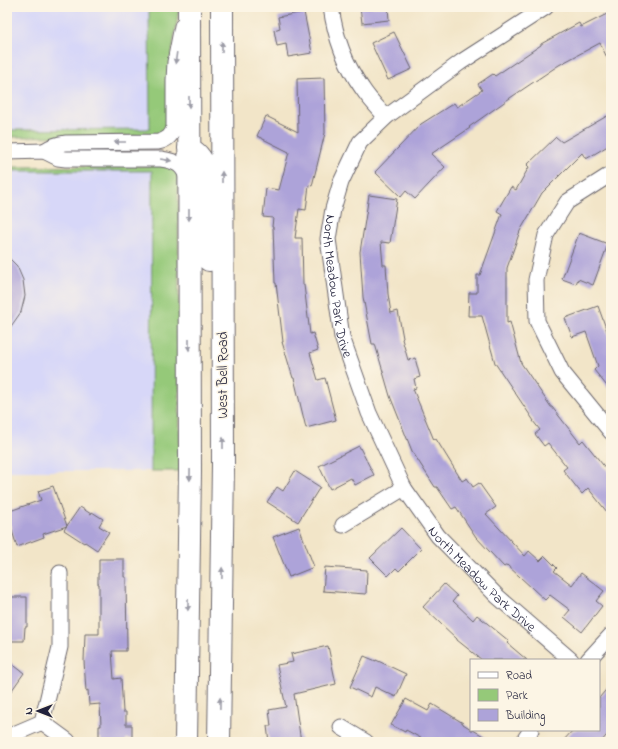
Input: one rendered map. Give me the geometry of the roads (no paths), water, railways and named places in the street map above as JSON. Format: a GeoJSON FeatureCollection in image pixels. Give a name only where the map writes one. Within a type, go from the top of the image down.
{"type":"FeatureCollection","features":[{"type":"Feature","properties":{"kind":"main road"},"geometry":{"type":"LineString","coordinates":[[186,742],[190,472],[188,7]]}},
{"type":"Feature","properties":{"kind":"main road","name":"West Bell Road"},"geometry":{"type":"LineString","coordinates":[[220,742],[223,465],[222,7]]}},
{"type":"Feature","properties":{"kind":"main road"},"geometry":{"type":"LineString","coordinates":[[189,148],[199,155],[203,160],[205,167],[209,260],[212,279],[222,314]]}},
{"type":"Feature","properties":{"kind":"street"},"geometry":{"type":"LineString","coordinates":[[44,151],[58,144],[66,143],[158,142],[164,141],[169,137],[174,127],[175,62],[188,7]]}},
{"type":"Feature","properties":{"kind":"street"},"geometry":{"type":"LineString","coordinates":[[331,7],[334,27],[346,61],[362,89],[386,117]]}},
{"type":"Feature","properties":{"kind":"street","name":"North Meadow Park Drive"},"geometry":{"type":"LineString","coordinates":[[546,7],[461,62],[386,117],[360,142],[340,182],[332,209],[328,239],[342,337],[369,413],[404,488],[438,536],[497,596],[570,659]]}},
{"type":"Feature","properties":{"kind":"street"},"geometry":{"type":"LineString","coordinates":[[158,142],[189,148]]}},
{"type":"Feature","properties":{"kind":"street"},"geometry":{"type":"LineString","coordinates":[[7,152],[44,151],[58,158],[66,159],[169,160],[176,162],[181,166],[185,171],[189,184]]}},
{"type":"Feature","properties":{"kind":"street"},"geometry":{"type":"LineString","coordinates":[[611,174],[567,202],[546,235],[536,280],[537,321],[562,372],[611,432]]}},
{"type":"Feature","properties":{"kind":"street"},"geometry":{"type":"LineString","coordinates":[[344,526],[404,488]]}},
{"type":"Feature","properties":{"kind":"street"},"geometry":{"type":"LineString","coordinates":[[42,722],[60,647],[60,573]]}},
{"type":"Feature","properties":{"kind":"street"},"geometry":{"type":"LineString","coordinates":[[589,659],[611,635]]}},
{"type":"Feature","properties":{"kind":"street"},"geometry":{"type":"LineString","coordinates":[[7,737],[42,722]]}},
{"type":"Feature","properties":{"kind":"street"},"geometry":{"type":"LineString","coordinates":[[42,722],[68,741]]}},
{"type":"Feature","properties":{"kind":"street"},"geometry":{"type":"LineString","coordinates":[[341,727],[366,742]]}},
{"type":"Feature","properties":{"kind":"street"},"geometry":{"type":"LineString","coordinates":[[523,742],[531,731]]}}]}
